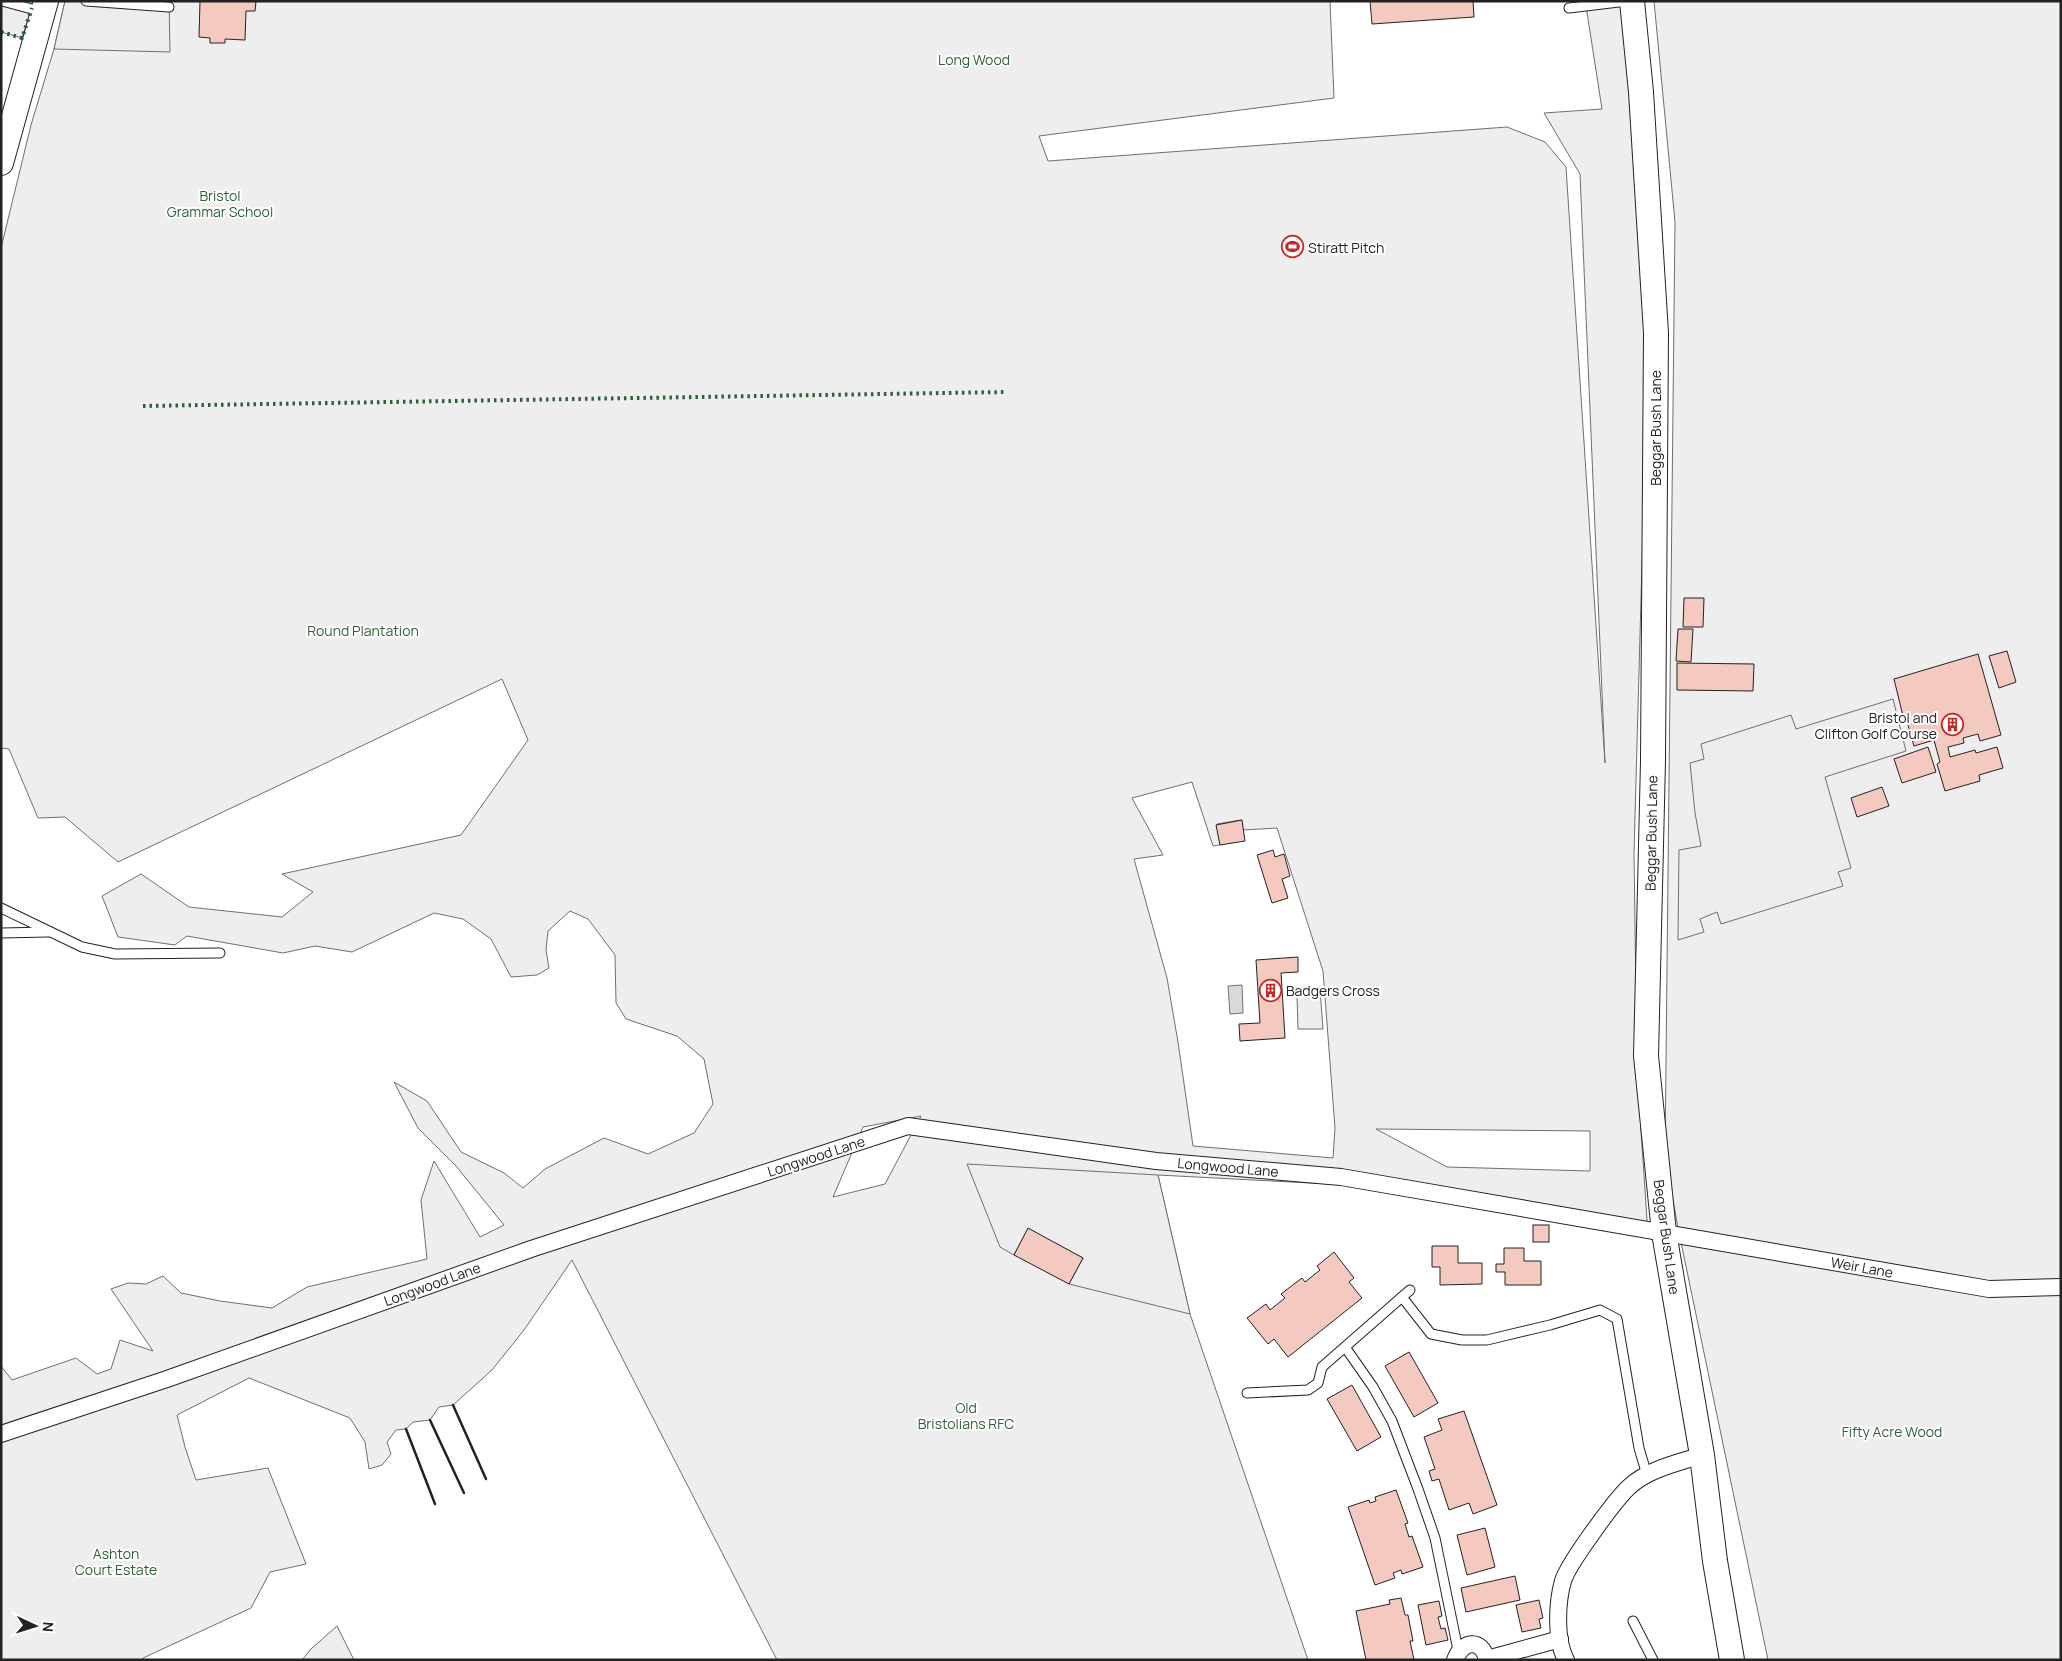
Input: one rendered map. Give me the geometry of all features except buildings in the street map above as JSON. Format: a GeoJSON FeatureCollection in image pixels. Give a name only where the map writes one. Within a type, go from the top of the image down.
{"type":"FeatureCollection","features":[{"type":"Feature","properties":{"kind":"main road","name":"Beggar Bush Lane"},"geometry":{"type":"LineString","coordinates":[[1632,1],[1641,92],[1656,334],[1653,760],[1646,1056],[1664,1233],[1702,1455],[1715,1561],[1732,1660]]}},
{"type":"Feature","properties":{"kind":"main road"},"geometry":{"type":"LineString","coordinates":[[1,163],[44,6]]}},
{"type":"Feature","properties":{"kind":"street","name":"Longwood Lane"},"geometry":{"type":"LineString","coordinates":[[1,1434],[167,1379],[531,1249],[908,1126],[1156,1160],[1341,1177],[1664,1233]]}},
{"type":"Feature","properties":{"kind":"street","name":"Weir Lane"},"geometry":{"type":"LineString","coordinates":[[1664,1233],[1989,1289],[2061,1288]]}},
{"type":"Feature","properties":{"kind":"street"},"geometry":{"type":"LineString","coordinates":[[1566,1660],[1561,1651],[1558,1616],[1563,1580],[1578,1554],[1629,1487],[1647,1475],[1702,1455]]}},
{"type":"Feature","properties":{"kind":"street"},"geometry":{"type":"LineString","coordinates":[[1457,1655],[1466,1644],[1476,1644],[1484,1650],[1487,1659],[1560,1639]]}},
{"type":"Feature","properties":{"kind":"lane"},"geometry":{"type":"LineString","coordinates":[[2,1],[44,6]]}},
{"type":"Feature","properties":{"kind":"lane"},"geometry":{"type":"LineString","coordinates":[[86,1],[169,7]]}},
{"type":"Feature","properties":{"kind":"lane"},"geometry":{"type":"LineString","coordinates":[[1569,8],[1627,1]]}},
{"type":"Feature","properties":{"kind":"lane"},"geometry":{"type":"LineString","coordinates":[[1,908],[82,947],[115,954],[220,953]]}},
{"type":"Feature","properties":{"kind":"lane"},"geometry":{"type":"LineString","coordinates":[[1,933],[52,932]]}},
{"type":"Feature","properties":{"kind":"lane"},"geometry":{"type":"LineString","coordinates":[[1247,1393],[1308,1390],[1318,1383],[1322,1367],[1410,1290]]}},
{"type":"Feature","properties":{"kind":"lane"},"geometry":{"type":"LineString","coordinates":[[1402,1297],[1431,1334],[1462,1340],[1486,1340],[1542,1327],[1600,1310],[1617,1319],[1639,1448],[1647,1475]]}},
{"type":"Feature","properties":{"kind":"lane"},"geometry":{"type":"LineString","coordinates":[[1345,1347],[1373,1387],[1392,1421],[1436,1538],[1457,1655]]}},
{"type":"Feature","properties":{"kind":"lane"},"geometry":{"type":"LineString","coordinates":[[1633,1620],[1653,1660]]}},
{"type":"Feature","properties":{"kind":"green space"},"geometry":{"type":"Polygon","coordinates":[[[1,1],[34,1],[22,38],[1,32],[1,1]]]}},
{"type":"Feature","properties":{"kind":"green space"},"geometry":{"type":"Polygon","coordinates":[[[65,1],[1330,1],[1334,98],[1039,136],[1048,161],[1507,127],[1545,142],[1566,167],[1605,763],[1580,174],[1544,113],[1602,109],[1586,6],[1624,2],[1645,215],[1644,490],[1634,853],[1637,1070],[1648,1235],[1368,1186],[1158,1175],[1190,1314],[1308,1660],[777,1660],[572,1260],[524,1330],[492,1370],[453,1405],[439,1407],[430,1420],[413,1422],[406,1429],[396,1430],[387,1442],[391,1454],[382,1465],[369,1469],[365,1442],[350,1418],[249,1378],[177,1415],[196,1480],[268,1468],[306,1564],[270,1572],[251,1608],[142,1660],[1,1660],[1,1366],[12,1380],[76,1358],[97,1374],[111,1369],[120,1340],[153,1351],[111,1289],[128,1283],[146,1284],[163,1276],[181,1293],[220,1301],[272,1308],[307,1287],[427,1259],[421,1200],[434,1161],[480,1237],[504,1225],[456,1166],[418,1128],[394,1082],[427,1101],[461,1152],[504,1173],[523,1188],[545,1169],[604,1138],[648,1154],[694,1133],[713,1104],[704,1059],[677,1036],[626,1019],[616,1003],[615,955],[588,919],[570,911],[548,931],[546,950],[549,968],[537,975],[511,977],[491,939],[463,919],[434,913],[352,952],[315,946],[283,953],[187,936],[175,945],[118,937],[102,896],[141,874],[189,907],[282,917],[313,892],[282,874],[461,835],[528,740],[502,679],[118,862],[65,817],[38,818],[9,749],[1,748],[1,248],[31,125],[54,49],[65,1]],[[1192,782],[1132,798],[1163,855],[1134,859],[1167,978],[1193,1146],[1333,1158],[1335,1128],[1323,971],[1277,828],[1243,830],[1241,820],[1217,824],[1220,845],[1213,846],[1192,782]],[[921,1116],[863,1127],[833,1197],[885,1184],[921,1116]],[[1376,1129],[1447,1167],[1590,1171],[1590,1131],[1376,1129]]]}},
{"type":"Feature","properties":{"kind":"green space","name":"Fifty Acre Wood"},"geometry":{"type":"Polygon","coordinates":[[[1654,1],[2061,1],[2061,1660],[1768,1660],[1678,1228],[1665,1156],[1675,222],[1654,1]]]}},
{"type":"Feature","properties":{"kind":"green space"},"geometry":{"type":"Polygon","coordinates":[[[1303,989],[1320,989],[1323,1029],[1298,1029],[1297,996],[1303,989]]]}},
{"type":"Feature","properties":{"kind":"green space"},"geometry":{"type":"Polygon","coordinates":[[[337,1626],[354,1660],[302,1660],[311,1649],[337,1626]]]}},
{"type":"Feature","properties":{"kind":"shaded area"},"geometry":{"type":"Polygon","coordinates":[[[65,1],[169,1],[170,52],[54,49],[65,1]]]}},
{"type":"Feature","properties":{"kind":"shaded area"},"geometry":{"type":"Polygon","coordinates":[[[1893,699],[1906,751],[1825,777],[1851,868],[1838,872],[1843,886],[1721,924],[1717,912],[1700,919],[1704,932],[1678,940],[1679,850],[1701,846],[1695,813],[1690,763],[1704,759],[1701,744],[1791,715],[1796,729],[1893,699]]]}},
{"type":"Feature","properties":{"kind":"shaded area"},"geometry":{"type":"Polygon","coordinates":[[[1242,985],[1243,1013],[1230,1014],[1228,986],[1242,985]]]}},
{"type":"Feature","properties":{"kind":"shaded area"},"geometry":{"type":"Polygon","coordinates":[[[967,1164],[1158,1175],[1190,1314],[1069,1284],[1083,1258],[1028,1229],[1014,1255],[1000,1247],[967,1164]]]}},
{"type":"Feature","properties":{"kind":"hedge"},"geometry":{"type":"LineString","coordinates":[[1,32],[22,38],[32,8]]}},
{"type":"Feature","properties":{"kind":"hedge"},"geometry":{"type":"LineString","coordinates":[[143,406],[1006,392]]}},
{"type":"Feature","properties":{"kind":"wall"},"geometry":{"type":"LineString","coordinates":[[453,1405],[486,1479]]}},
{"type":"Feature","properties":{"kind":"wall"},"geometry":{"type":"LineString","coordinates":[[430,1420],[464,1493]]}},
{"type":"Feature","properties":{"kind":"wall"},"geometry":{"type":"LineString","coordinates":[[406,1429],[435,1504]]}},
{"type":"Feature","properties":{"kind":"place","name":"Stiratt Pitch"},"geometry":{"type":"Point","coordinates":[1292,247]}},
{"type":"Feature","properties":{"kind":"place","name":"Bristol and Clifton Golf Course"},"geometry":{"type":"Point","coordinates":[1953,725]}},
{"type":"Feature","properties":{"kind":"place","name":"Badgers Cross"},"geometry":{"type":"Point","coordinates":[1270,990]}},
{"type":"Feature","properties":{"kind":"park label","name":"Long Wood"},"geometry":{"type":"Point","coordinates":[974,59]}},
{"type":"Feature","properties":{"kind":"park label","name":"Bristol Grammar School"},"geometry":{"type":"Point","coordinates":[220,204]}},
{"type":"Feature","properties":{"kind":"park label","name":"Round Plantation"},"geometry":{"type":"Point","coordinates":[363,630]}},
{"type":"Feature","properties":{"kind":"park label","name":"Old Bristolians RFC"},"geometry":{"type":"Point","coordinates":[966,1415]}},
{"type":"Feature","properties":{"kind":"park label","name":"Ashton Court Estate"},"geometry":{"type":"Point","coordinates":[116,1562]}}]}
